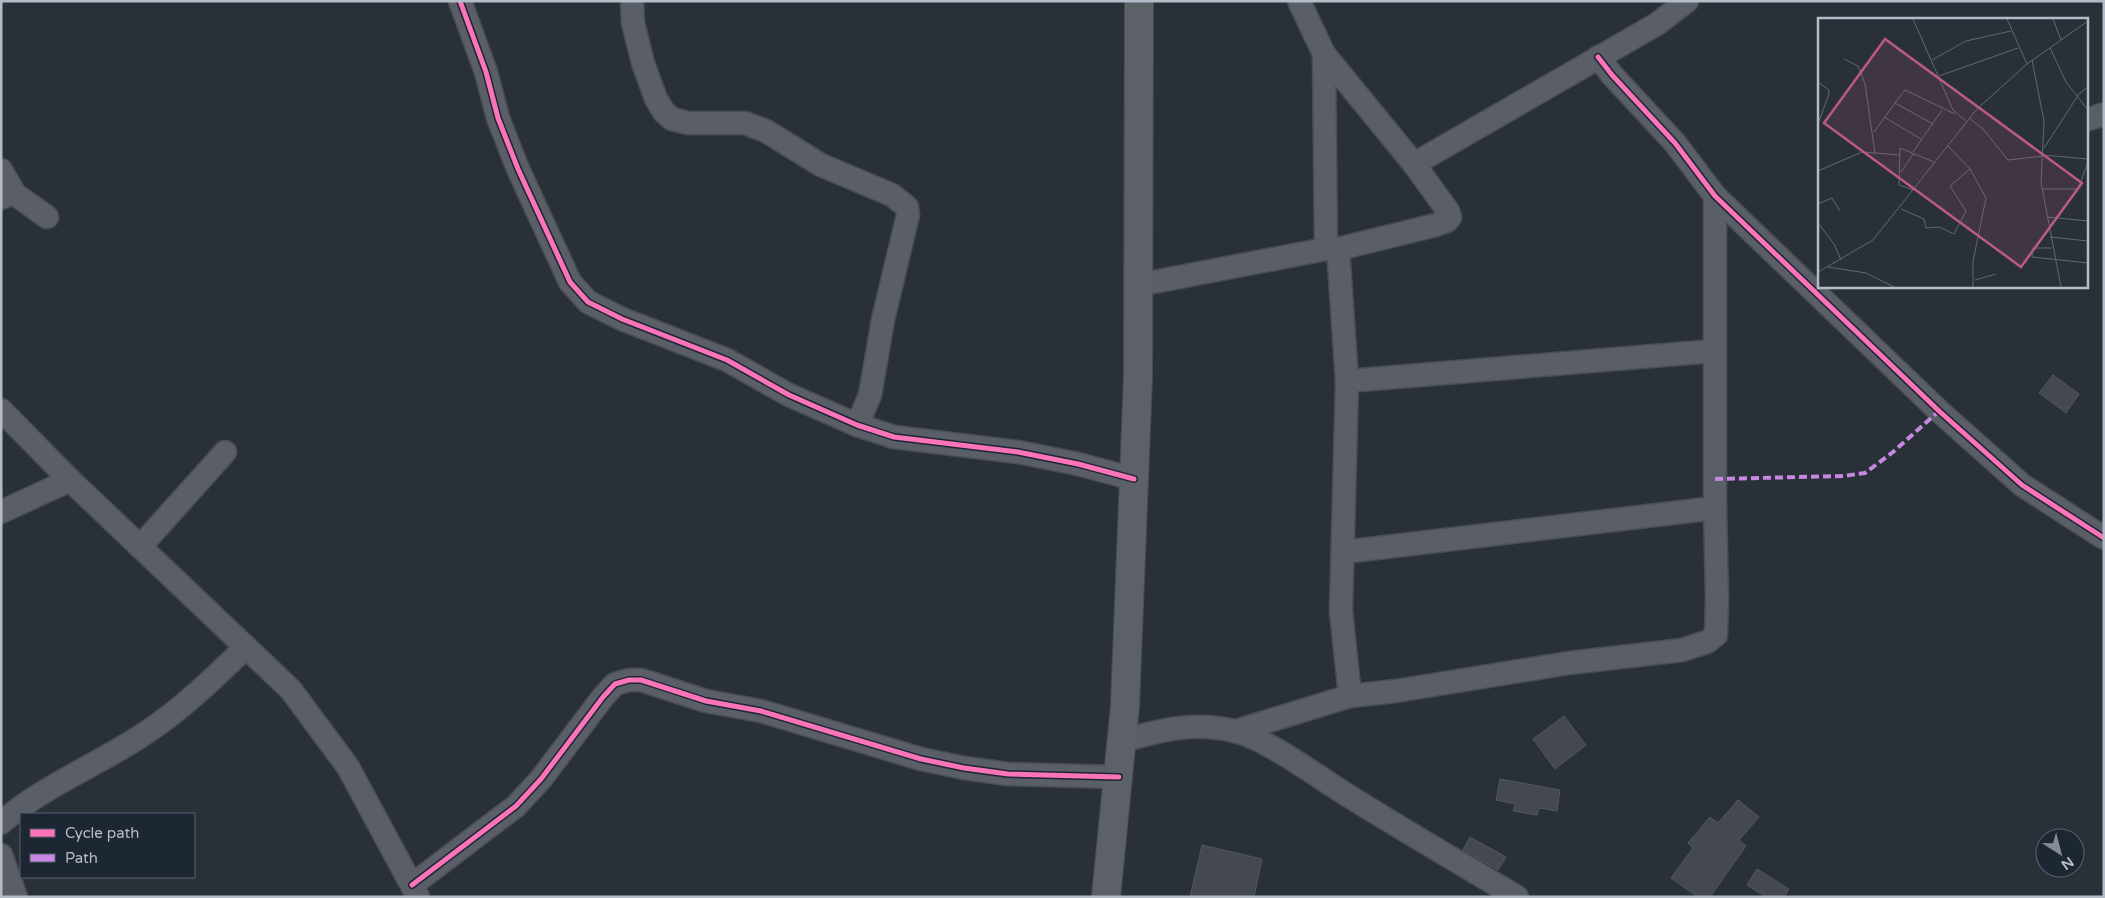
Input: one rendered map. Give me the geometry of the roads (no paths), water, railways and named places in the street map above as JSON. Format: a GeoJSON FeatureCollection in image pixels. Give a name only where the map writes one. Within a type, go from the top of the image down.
{"type":"FeatureCollection","features":[{"type":"Feature","properties":{"kind":"main road"},"geometry":{"type":"LineString","coordinates":[[1106,897],[1122,741],[1134,480],[1138,285],[1139,1]]}},
{"type":"Feature","properties":{"kind":"street"},"geometry":{"type":"LineString","coordinates":[[460,1],[486,72],[498,118],[518,168],[570,282],[588,302],[622,319],[727,360],[789,395],[857,425],[894,437],[1018,452],[1078,464],[1134,480]]}},
{"type":"Feature","properties":{"kind":"street"},"geometry":{"type":"LineString","coordinates":[[632,1],[633,23],[643,63],[656,98],[664,112],[672,119],[688,123],[745,123],[766,131],[821,165],[892,194],[907,207],[908,215],[883,320],[870,396],[857,425]]}},
{"type":"Feature","properties":{"kind":"street"},"geometry":{"type":"LineString","coordinates":[[1138,285],[1332,249],[1447,221],[1450,217],[1448,211],[1414,164],[1324,54],[1299,1]]}},
{"type":"Feature","properties":{"kind":"street"},"geometry":{"type":"LineString","coordinates":[[1414,164],[1657,24],[1687,1]]}},
{"type":"Feature","properties":{"kind":"street"},"geometry":{"type":"LineString","coordinates":[[1324,54],[1332,249],[1347,381],[1341,611],[1350,696]]}},
{"type":"Feature","properties":{"kind":"street"},"geometry":{"type":"LineString","coordinates":[[1598,57],[1612,75],[1675,143],[1715,196],[1939,411],[2022,485],[2104,538]]}},
{"type":"Feature","properties":{"kind":"street"},"geometry":{"type":"LineString","coordinates":[[2088,119],[2104,114]]}},
{"type":"Feature","properties":{"kind":"street"},"geometry":{"type":"LineString","coordinates":[[1,170],[6,195],[47,217]]}},
{"type":"Feature","properties":{"kind":"street"},"geometry":{"type":"LineString","coordinates":[[1236,731],[1350,696],[1396,691],[1569,664],[1682,650],[1707,642],[1716,635],[1715,196]]}},
{"type":"Feature","properties":{"kind":"street"},"geometry":{"type":"LineString","coordinates":[[1347,381],[1714,351]]}},
{"type":"Feature","properties":{"kind":"street"},"geometry":{"type":"LineString","coordinates":[[1,410],[70,480],[291,690],[348,767],[413,893],[516,806],[541,779],[603,697],[615,684],[629,680],[641,680],[706,700],[761,711],[921,759],[964,768],[1008,774],[1119,777]]}},
{"type":"Feature","properties":{"kind":"street"},"geometry":{"type":"LineString","coordinates":[[140,547],[225,452]]}},
{"type":"Feature","properties":{"kind":"street"},"geometry":{"type":"LineString","coordinates":[[1,512],[70,480]]}},
{"type":"Feature","properties":{"kind":"street"},"geometry":{"type":"LineString","coordinates":[[1343,552],[1715,508]]}},
{"type":"Feature","properties":{"kind":"street"},"geometry":{"type":"LineString","coordinates":[[1,823],[47,791],[142,736],[196,695],[246,647]]}},
{"type":"Feature","properties":{"kind":"street"},"geometry":{"type":"LineString","coordinates":[[1122,741],[1163,730],[1198,725],[1236,731],[1272,748],[1387,820],[1517,897]]}},
{"type":"Feature","properties":{"kind":"street"},"geometry":{"type":"LineString","coordinates":[[1,855],[16,897]]}}]}
